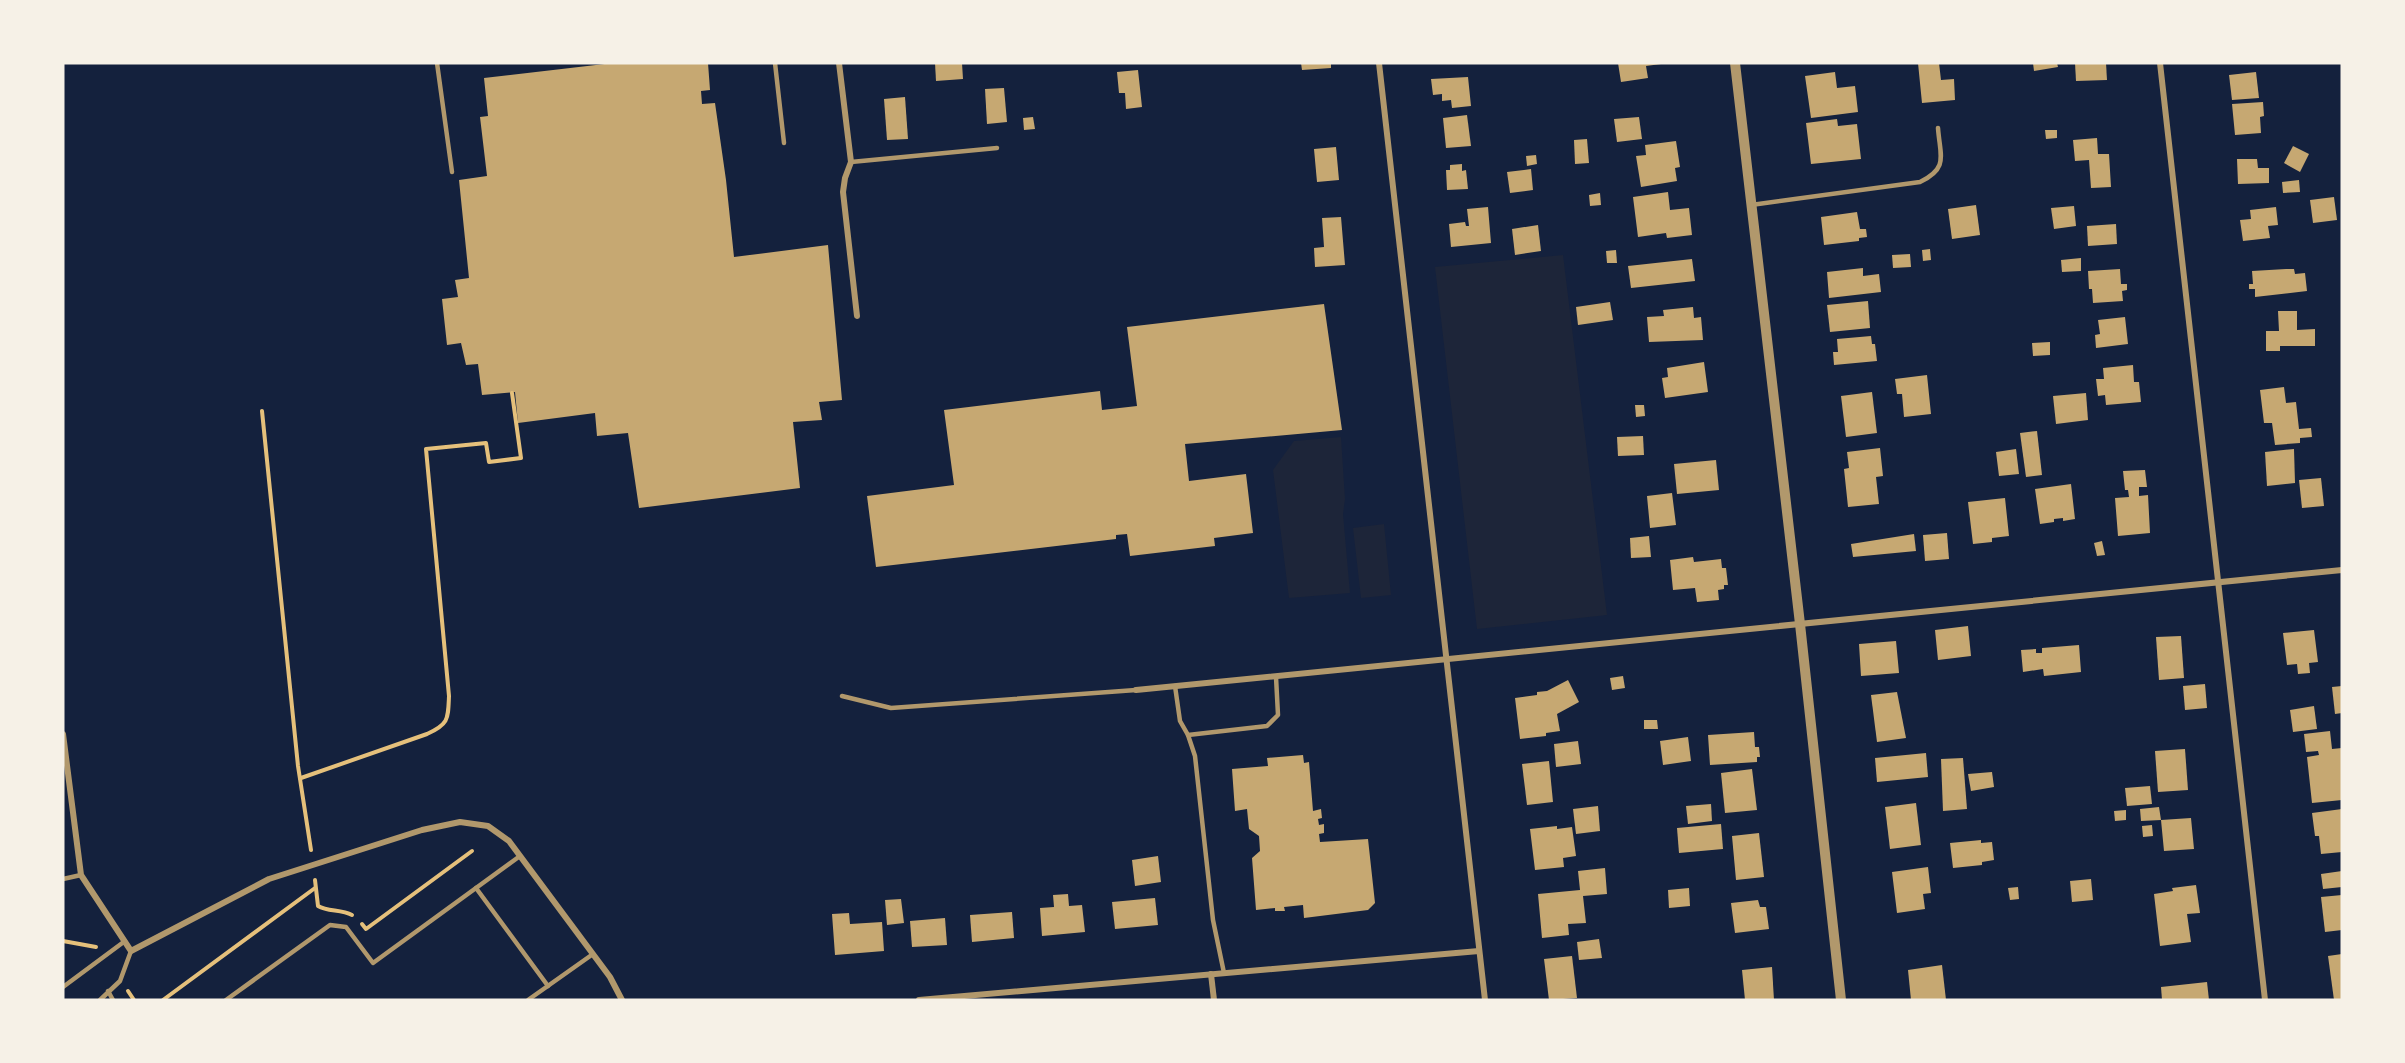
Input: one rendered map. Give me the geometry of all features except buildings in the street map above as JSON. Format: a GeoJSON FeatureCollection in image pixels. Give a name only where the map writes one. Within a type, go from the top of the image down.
{"type":"FeatureCollection","features":[{"type":"Feature","properties":{"kind":"street"},"geometry":{"type":"LineString","coordinates":[[839,63],[851,162],[843,192],[857,316]]}},
{"type":"Feature","properties":{"kind":"street"},"geometry":{"type":"LineString","coordinates":[[1380,63],[1485,1000]]}},
{"type":"Feature","properties":{"kind":"street"},"geometry":{"type":"LineString","coordinates":[[1735,63],[1800,624],[1840,1000]]}},
{"type":"Feature","properties":{"kind":"street"},"geometry":{"type":"LineString","coordinates":[[2160,63],[2265,1000]]}},
{"type":"Feature","properties":{"kind":"street"},"geometry":{"type":"LineString","coordinates":[[1136,690],[2342,570]]}},
{"type":"Feature","properties":{"kind":"street"},"geometry":{"type":"LineString","coordinates":[[63,734],[81,874],[131,951],[269,879],[422,830],[460,822],[489,826],[509,841],[610,977],[622,1000]]}},
{"type":"Feature","properties":{"kind":"street"},"geometry":{"type":"LineString","coordinates":[[919,1000],[1479,951]]}},
{"type":"Feature","properties":{"kind":"street"},"geometry":{"type":"LineString","coordinates":[[1211,974],[1214,1000]]}},
{"type":"Feature","properties":{"kind":"lane"},"geometry":{"type":"LineString","coordinates":[[437,63],[452,172]]}},
{"type":"Feature","properties":{"kind":"lane"},"geometry":{"type":"LineString","coordinates":[[775,63],[784,143]]}},
{"type":"Feature","properties":{"kind":"lane"},"geometry":{"type":"LineString","coordinates":[[1751,205],[1920,182],[1935,175],[1941,164],[1938,128]]}},
{"type":"Feature","properties":{"kind":"lane"},"geometry":{"type":"LineString","coordinates":[[851,162],[997,148]]}},
{"type":"Feature","properties":{"kind":"lane"},"geometry":{"type":"LineString","coordinates":[[1188,735],[1267,726],[1278,715],[1276,677]]}},
{"type":"Feature","properties":{"kind":"lane"},"geometry":{"type":"LineString","coordinates":[[1175,687],[1180,721],[1188,735],[1195,756],[1213,920],[1224,973]]}},
{"type":"Feature","properties":{"kind":"lane"},"geometry":{"type":"LineString","coordinates":[[842,696],[891,708],[1136,690]]}},
{"type":"Feature","properties":{"kind":"lane"},"geometry":{"type":"LineString","coordinates":[[226,1000],[330,925],[346,927],[374,963],[520,856]]}},
{"type":"Feature","properties":{"kind":"lane"},"geometry":{"type":"LineString","coordinates":[[63,879],[81,874]]}},
{"type":"Feature","properties":{"kind":"lane"},"geometry":{"type":"LineString","coordinates":[[476,888],[548,986]]}},
{"type":"Feature","properties":{"kind":"lane"},"geometry":{"type":"LineString","coordinates":[[63,987],[125,941]]}},
{"type":"Feature","properties":{"kind":"lane"},"geometry":{"type":"LineString","coordinates":[[100,1000],[120,981],[131,951]]}},
{"type":"Feature","properties":{"kind":"lane"},"geometry":{"type":"LineString","coordinates":[[528,1000],[593,954]]}},
{"type":"Feature","properties":{"kind":"lane"},"geometry":{"type":"LineString","coordinates":[[108,991],[113,1000]]}},
{"type":"Feature","properties":{"kind":"path"},"geometry":{"type":"LineString","coordinates":[[301,778],[427,734],[445,723],[449,713],[449,696],[426,449],[486,443],[489,462],[521,458],[512,393]]}},
{"type":"Feature","properties":{"kind":"path"},"geometry":{"type":"LineString","coordinates":[[262,411],[301,778],[311,850]]}},
{"type":"Feature","properties":{"kind":"path"},"geometry":{"type":"LineString","coordinates":[[315,880],[318,906],[323,909],[342,910],[366,928],[472,851]]}},
{"type":"Feature","properties":{"kind":"path"},"geometry":{"type":"LineString","coordinates":[[163,1000],[315,888]]}},
{"type":"Feature","properties":{"kind":"path"},"geometry":{"type":"LineString","coordinates":[[63,941],[97,947]]}},
{"type":"Feature","properties":{"kind":"path"},"geometry":{"type":"LineString","coordinates":[[125,987],[134,1000]]}},
{"type":"Feature","properties":{"kind":"shaded area"},"geometry":{"type":"Polygon","coordinates":[[[1563,255],[1607,615],[1477,629],[1435,267],[1563,255]]]}},
{"type":"Feature","properties":{"kind":"shaded area"},"geometry":{"type":"Polygon","coordinates":[[[1341,437],[1345,499],[1343,514],[1350,593],[1289,598],[1273,470],[1294,441],[1341,437]]]}},
{"type":"Feature","properties":{"kind":"shaded area"},"geometry":{"type":"Polygon","coordinates":[[[1384,524],[1391,595],[1361,598],[1353,528],[1384,524]]]}}]}
